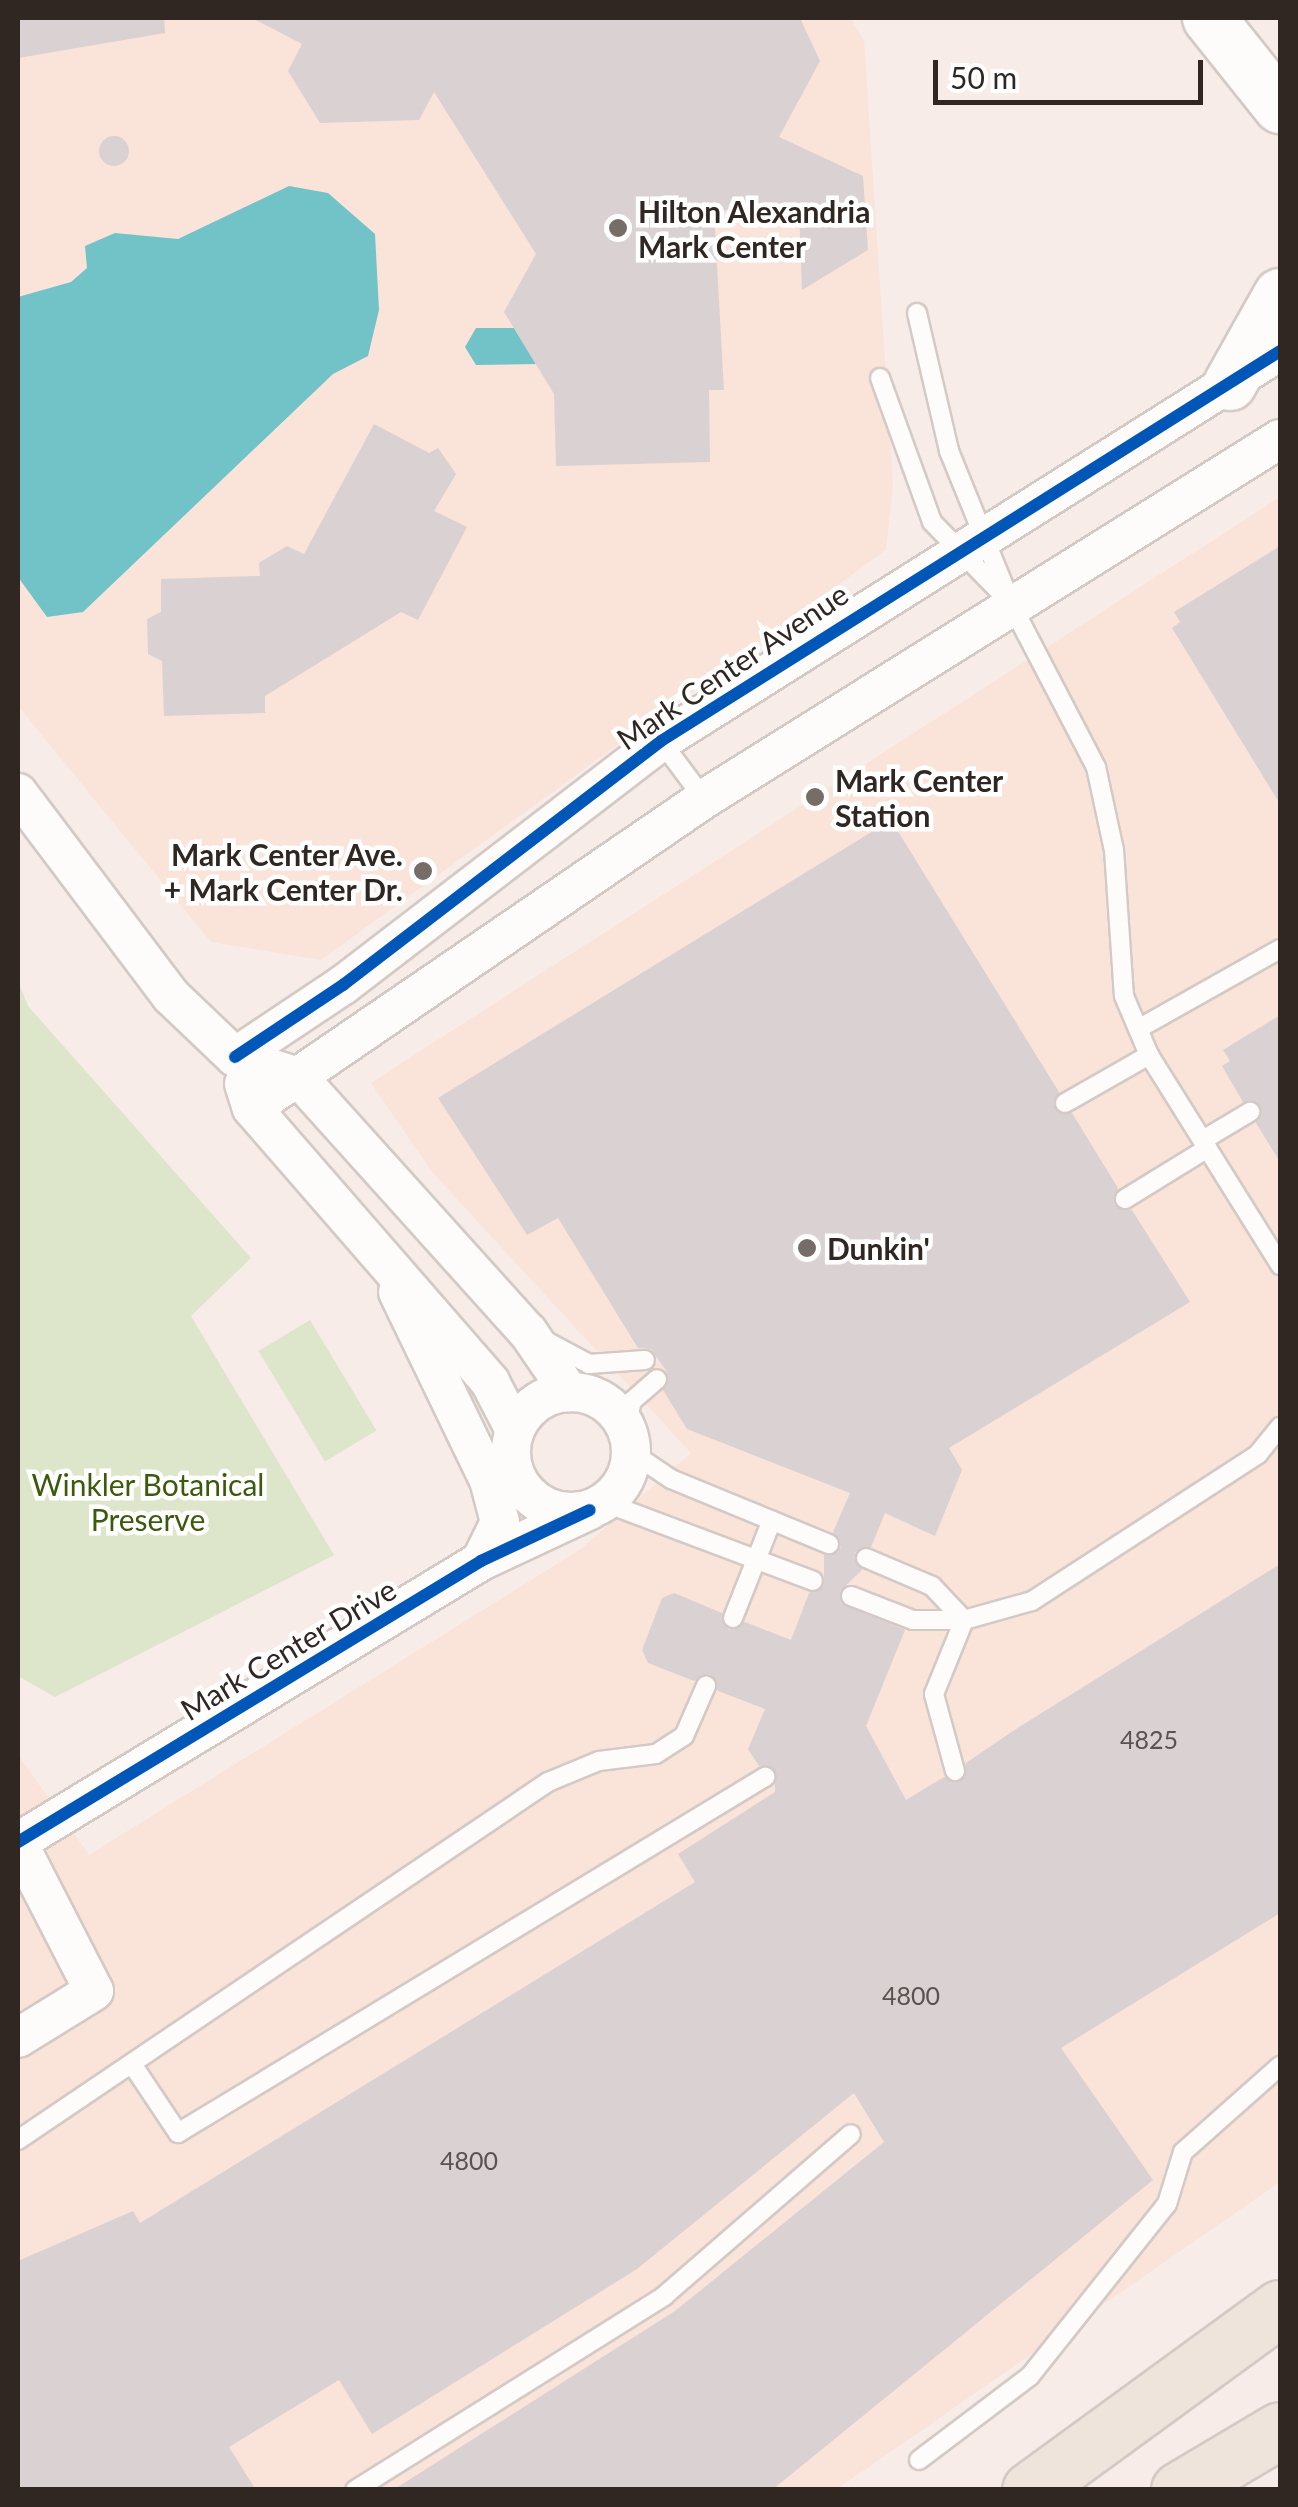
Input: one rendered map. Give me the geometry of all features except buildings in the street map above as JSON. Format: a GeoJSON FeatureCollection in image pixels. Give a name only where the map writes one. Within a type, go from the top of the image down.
{"type":"FeatureCollection","features":[{"type":"Feature","properties":{"kind":"highway"},"geometry":{"type":"LineString","coordinates":[[1030,2490],[1280,2308]]}},
{"type":"Feature","properties":{"kind":"highway"},"geometry":{"type":"LineString","coordinates":[[1179,2490],[1280,2430]]}},
{"type":"Feature","properties":{"kind":"main road"},"geometry":{"type":"LineString","coordinates":[[1210,18],[1280,107]]}},
{"type":"Feature","properties":{"kind":"main road"},"geometry":{"type":"LineString","coordinates":[[1230,384],[1280,296]]}},
{"type":"Feature","properties":{"kind":"street","name":"Mark Center Avenue"},"geometry":{"type":"LineString","coordinates":[[235,1057],[661,740],[970,539],[1280,352]]}},
{"type":"Feature","properties":{"kind":"street"},"geometry":{"type":"LineString","coordinates":[[252,1108],[704,799],[1280,438]]}},
{"type":"Feature","properties":{"kind":"street"},"geometry":{"type":"LineString","coordinates":[[18,793],[171,996],[235,1057],[298,1077],[528,1332],[569,1392]]}},
{"type":"Feature","properties":{"kind":"street"},"geometry":{"type":"LineString","coordinates":[[235,1057],[252,1108],[490,1382],[515,1430]]}},
{"type":"Feature","properties":{"kind":"street"},"geometry":{"type":"LineString","coordinates":[[388,1266],[489,1480],[500,1522],[481,1561]]}},
{"type":"Feature","properties":{"kind":"street"},"geometry":{"type":"LineString","coordinates":[[569,1392],[602,1400],[628,1439],[628,1476],[598,1506],[556,1511],[526,1494],[512,1463],[515,1430],[536,1403],[569,1392]]}},
{"type":"Feature","properties":{"kind":"street","name":"Mark Center Drive"},"geometry":{"type":"LineString","coordinates":[[18,2038],[94,1991],[18,1842],[481,1561],[598,1506]]}},
{"type":"Feature","properties":{"kind":"lane"},"geometry":{"type":"LineString","coordinates":[[917,313],[970,539],[1011,604],[1096,767],[1114,850],[1116,941],[1138,1029],[1149,1055],[1280,1265]]}},
{"type":"Feature","properties":{"kind":"lane"},"geometry":{"type":"LineString","coordinates":[[880,378],[905,466],[932,522],[970,539],[1011,604]]}},
{"type":"Feature","properties":{"kind":"lane"},"geometry":{"type":"LineString","coordinates":[[661,740],[704,799]]}},
{"type":"Feature","properties":{"kind":"lane"},"geometry":{"type":"LineString","coordinates":[[1138,1029],[1280,948]]}},
{"type":"Feature","properties":{"kind":"lane"},"geometry":{"type":"LineString","coordinates":[[1066,1103],[1149,1055]]}},
{"type":"Feature","properties":{"kind":"lane"},"geometry":{"type":"LineString","coordinates":[[1125,1199],[1250,1112]]}},
{"type":"Feature","properties":{"kind":"lane"},"geometry":{"type":"LineString","coordinates":[[528,1332],[589,1364],[645,1360]]}},
{"type":"Feature","properties":{"kind":"lane"},"geometry":{"type":"LineString","coordinates":[[657,1380],[632,1401],[628,1439],[772,1520],[828,1544]]}},
{"type":"Feature","properties":{"kind":"lane"},"geometry":{"type":"LineString","coordinates":[[851,1596],[913,1620],[964,1620],[1032,1601],[1258,1454],[1280,1427]]}},
{"type":"Feature","properties":{"kind":"lane"},"geometry":{"type":"LineString","coordinates":[[598,1506],[753,1565],[813,1581]]}},
{"type":"Feature","properties":{"kind":"lane"},"geometry":{"type":"LineString","coordinates":[[733,1618],[772,1520]]}},
{"type":"Feature","properties":{"kind":"lane"},"geometry":{"type":"LineString","coordinates":[[866,1558],[932,1586],[964,1620]]}},
{"type":"Feature","properties":{"kind":"lane"},"geometry":{"type":"LineString","coordinates":[[955,1771],[934,1694],[964,1620]]}},
{"type":"Feature","properties":{"kind":"lane"},"geometry":{"type":"LineString","coordinates":[[18,2140],[132,2064],[225,1991],[548,1782],[600,1761],[656,1754],[684,1736],[706,1686]]}},
{"type":"Feature","properties":{"kind":"lane"},"geometry":{"type":"LineString","coordinates":[[132,2064],[178,2133],[766,1777]]}},
{"type":"Feature","properties":{"kind":"lane"},"geometry":{"type":"LineString","coordinates":[[919,2460],[1030,2376],[1167,2204],[1183,2152],[1280,2066]]}},
{"type":"Feature","properties":{"kind":"lane"},"geometry":{"type":"LineString","coordinates":[[355,2490],[664,2296],[851,2134]]}},
{"type":"Feature","properties":{"kind":"shaded area"},"geometry":{"type":"Polygon","coordinates":[[[18,18],[850,18],[864,40],[893,485],[886,550],[321,960],[211,942],[18,706],[18,18]]]}},
{"type":"Feature","properties":{"kind":"shaded area"},"geometry":{"type":"Polygon","coordinates":[[[1280,497],[1280,2182],[837,2489],[18,2489],[18,1755],[89,1855],[581,1549],[691,1453],[432,1172],[371,1083],[1280,497]]]}},
{"type":"Feature","properties":{"kind":"green space","name":"Winkler Botanical Preserve"},"geometry":{"type":"Polygon","coordinates":[[[18,981],[28,1006],[251,1258],[191,1316],[334,1555],[55,1697],[18,1676],[18,981]]]}},
{"type":"Feature","properties":{"kind":"green space"},"geometry":{"type":"Polygon","coordinates":[[[310,1320],[376,1431],[325,1461],[259,1351],[310,1320]]]}},
{"type":"Feature","properties":{"kind":"water"},"geometry":{"type":"Polygon","coordinates":[[[289,186],[328,193],[375,234],[379,310],[368,356],[333,374],[83,612],[47,617],[18,577],[18,297],[71,282],[87,268],[85,246],[115,233],[178,239],[289,186]]]}},
{"type":"Feature","properties":{"kind":"water"},"geometry":{"type":"Polygon","coordinates":[[[476,328],[514,328],[536,364],[476,365],[465,347],[476,328]]]}},
{"type":"Feature","properties":{"kind":"cycle path"},"geometry":{"type":"LineString","coordinates":[[235,1057],[343,985],[661,741],[1280,351]]}},
{"type":"Feature","properties":{"kind":"cycle path"},"geometry":{"type":"LineString","coordinates":[[18,1842],[481,1561],[590,1510]]}},
{"type":"Feature","properties":{"kind":"place","name":"Hilton Alexandria Mark Center"},"geometry":{"type":"Point","coordinates":[618,228]}},
{"type":"Feature","properties":{"kind":"place","name":"Mark Center Station"},"geometry":{"type":"Point","coordinates":[815,797]}},
{"type":"Feature","properties":{"kind":"place","name":"Mark Center Ave. + Mark Center Dr."},"geometry":{"type":"Point","coordinates":[423,871]}},
{"type":"Feature","properties":{"kind":"place","name":"Dunkin'"},"geometry":{"type":"Point","coordinates":[807,1248]}}]}
